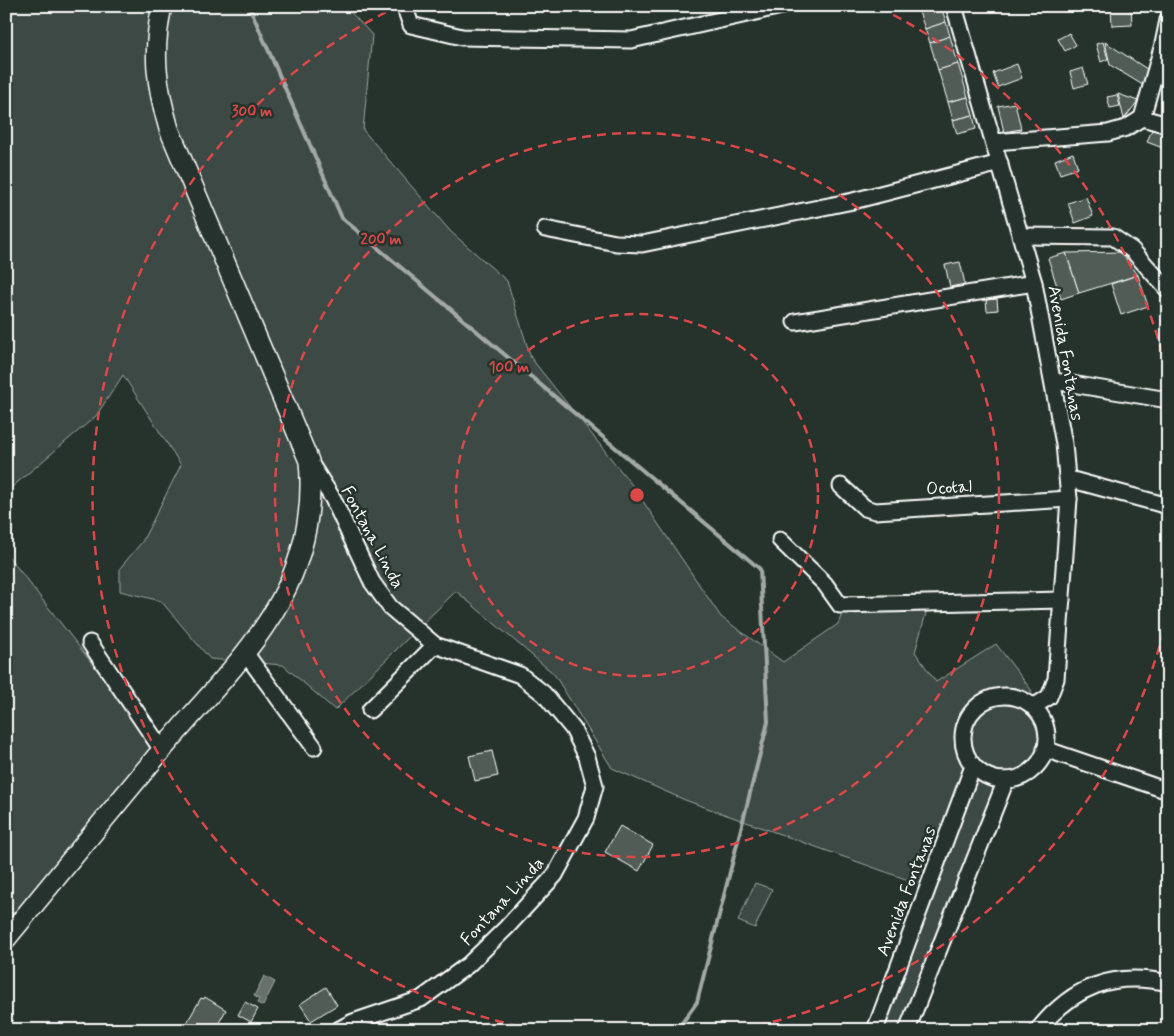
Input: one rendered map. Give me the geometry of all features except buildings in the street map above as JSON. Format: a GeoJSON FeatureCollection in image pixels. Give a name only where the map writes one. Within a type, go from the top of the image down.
{"type":"FeatureCollection","features":[{"type":"Feature","properties":{"kind":"main road"},"geometry":{"type":"LineString","coordinates":[[6,939],[162,750],[246,654],[284,595],[298,564],[310,513],[309,461],[169,129],[160,98],[155,68],[162,6]]}},
{"type":"Feature","properties":{"kind":"street"},"geometry":{"type":"LineString","coordinates":[[407,6],[406,11],[412,25],[462,38],[631,40],[782,6]]}},
{"type":"Feature","properties":{"kind":"street","name":"Avenida Fontanas"},"geometry":{"type":"LineString","coordinates":[[954,6],[1034,283],[1054,381],[1069,480],[1055,686],[1049,697],[1033,707]]}},
{"type":"Feature","properties":{"kind":"street"},"geometry":{"type":"LineString","coordinates":[[994,142],[1108,133],[1126,128],[1142,118],[1168,20]]}},
{"type":"Feature","properties":{"kind":"street"},"geometry":{"type":"LineString","coordinates":[[1142,118],[1168,126]]}},
{"type":"Feature","properties":{"kind":"street"},"geometry":{"type":"LineString","coordinates":[[545,229],[616,243],[642,244],[853,201],[1000,163]]}},
{"type":"Feature","properties":{"kind":"street"},"geometry":{"type":"LineString","coordinates":[[1021,236],[1114,238],[1132,250],[1168,290]]}},
{"type":"Feature","properties":{"kind":"street"},"geometry":{"type":"LineString","coordinates":[[795,322],[1034,283]]}},
{"type":"Feature","properties":{"kind":"street"},"geometry":{"type":"LineString","coordinates":[[1054,381],[1168,400]]}},
{"type":"Feature","properties":{"kind":"street","name":"Fontana Linda"},"geometry":{"type":"LineString","coordinates":[[309,461],[333,499],[377,588],[390,607],[435,645],[520,674],[544,694],[565,717],[581,743],[594,778],[594,798],[586,818],[555,875],[506,928],[468,965],[421,999],[353,1022],[338,1030]]}},
{"type":"Feature","properties":{"kind":"street"},"geometry":{"type":"LineString","coordinates":[[1069,480],[1168,506]]}},
{"type":"Feature","properties":{"kind":"street","name":"Ocotal"},"geometry":{"type":"LineString","coordinates":[[841,486],[865,508],[875,511],[1069,499]]}},
{"type":"Feature","properties":{"kind":"street"},"geometry":{"type":"LineString","coordinates":[[780,540],[825,584],[840,605],[1062,600]]}},
{"type":"Feature","properties":{"kind":"street"},"geometry":{"type":"LineString","coordinates":[[90,643],[162,750]]}},
{"type":"Feature","properties":{"kind":"street"},"geometry":{"type":"LineString","coordinates":[[370,710],[435,645]]}},
{"type":"Feature","properties":{"kind":"street"},"geometry":{"type":"LineString","coordinates":[[246,654],[314,747]]}},
{"type":"Feature","properties":{"kind":"street"},"geometry":{"type":"LineString","coordinates":[[1000,696],[1021,699],[1033,707],[1045,726],[1045,749],[1040,761],[1031,771],[1019,777],[1006,780],[988,776],[974,766],[966,754],[963,740],[964,726],[970,713],[980,703],[1000,696]]}},
{"type":"Feature","properties":{"kind":"street"},"geometry":{"type":"LineString","coordinates":[[1045,749],[1168,791]]}},
{"type":"Feature","properties":{"kind":"street","name":"Avenida Fontanas"},"geometry":{"type":"LineString","coordinates":[[874,1030],[974,766]]}},
{"type":"Feature","properties":{"kind":"street"},"geometry":{"type":"LineString","coordinates":[[907,1030],[1006,780]]}},
{"type":"Feature","properties":{"kind":"street"},"geometry":{"type":"LineString","coordinates":[[1038,1030],[1058,1008],[1092,987],[1130,978],[1143,978],[1168,983]]}},
{"type":"Feature","properties":{"kind":"shaded area"},"geometry":{"type":"Polygon","coordinates":[[[6,6],[345,6],[372,35],[363,130],[451,232],[507,281],[531,358],[632,485],[721,617],[783,662],[838,624],[844,609],[928,606],[915,652],[936,682],[996,644],[1032,691],[1022,698],[1006,696],[992,699],[980,704],[971,713],[966,724],[964,737],[966,751],[973,766],[925,886],[685,800],[612,768],[554,674],[456,591],[335,710],[283,665],[210,659],[161,601],[120,591],[120,568],[142,542],[181,465],[123,375],[96,416],[6,492],[6,6]]]}},
{"type":"Feature","properties":{"kind":"shaded area"},"geometry":{"type":"Polygon","coordinates":[[[6,553],[158,748],[6,934],[6,553]]]}},
{"type":"Feature","properties":{"kind":"shaded area"},"geometry":{"type":"Polygon","coordinates":[[[1006,698],[1023,705],[1035,714],[1042,726],[1044,739],[1041,752],[1034,764],[1021,773],[1004,779],[906,1030],[880,1030],[975,768],[966,743],[968,722],[973,713],[981,706],[1006,698]]]}},
{"type":"Feature","properties":{"kind":"shaded area"},"geometry":{"type":"Polygon","coordinates":[[[755,883],[772,889],[755,928],[738,921],[755,883]]]}},
{"type":"Feature","properties":{"kind":"shaded area"},"geometry":{"type":"Polygon","coordinates":[[[264,976],[275,982],[263,1006],[257,1003],[259,999],[254,996],[264,976]]]}},
{"type":"Feature","properties":{"kind":"waterway"},"geometry":{"type":"LineString","coordinates":[[249,6],[342,218],[760,569],[768,722],[697,1002],[677,1030]]}}]}
